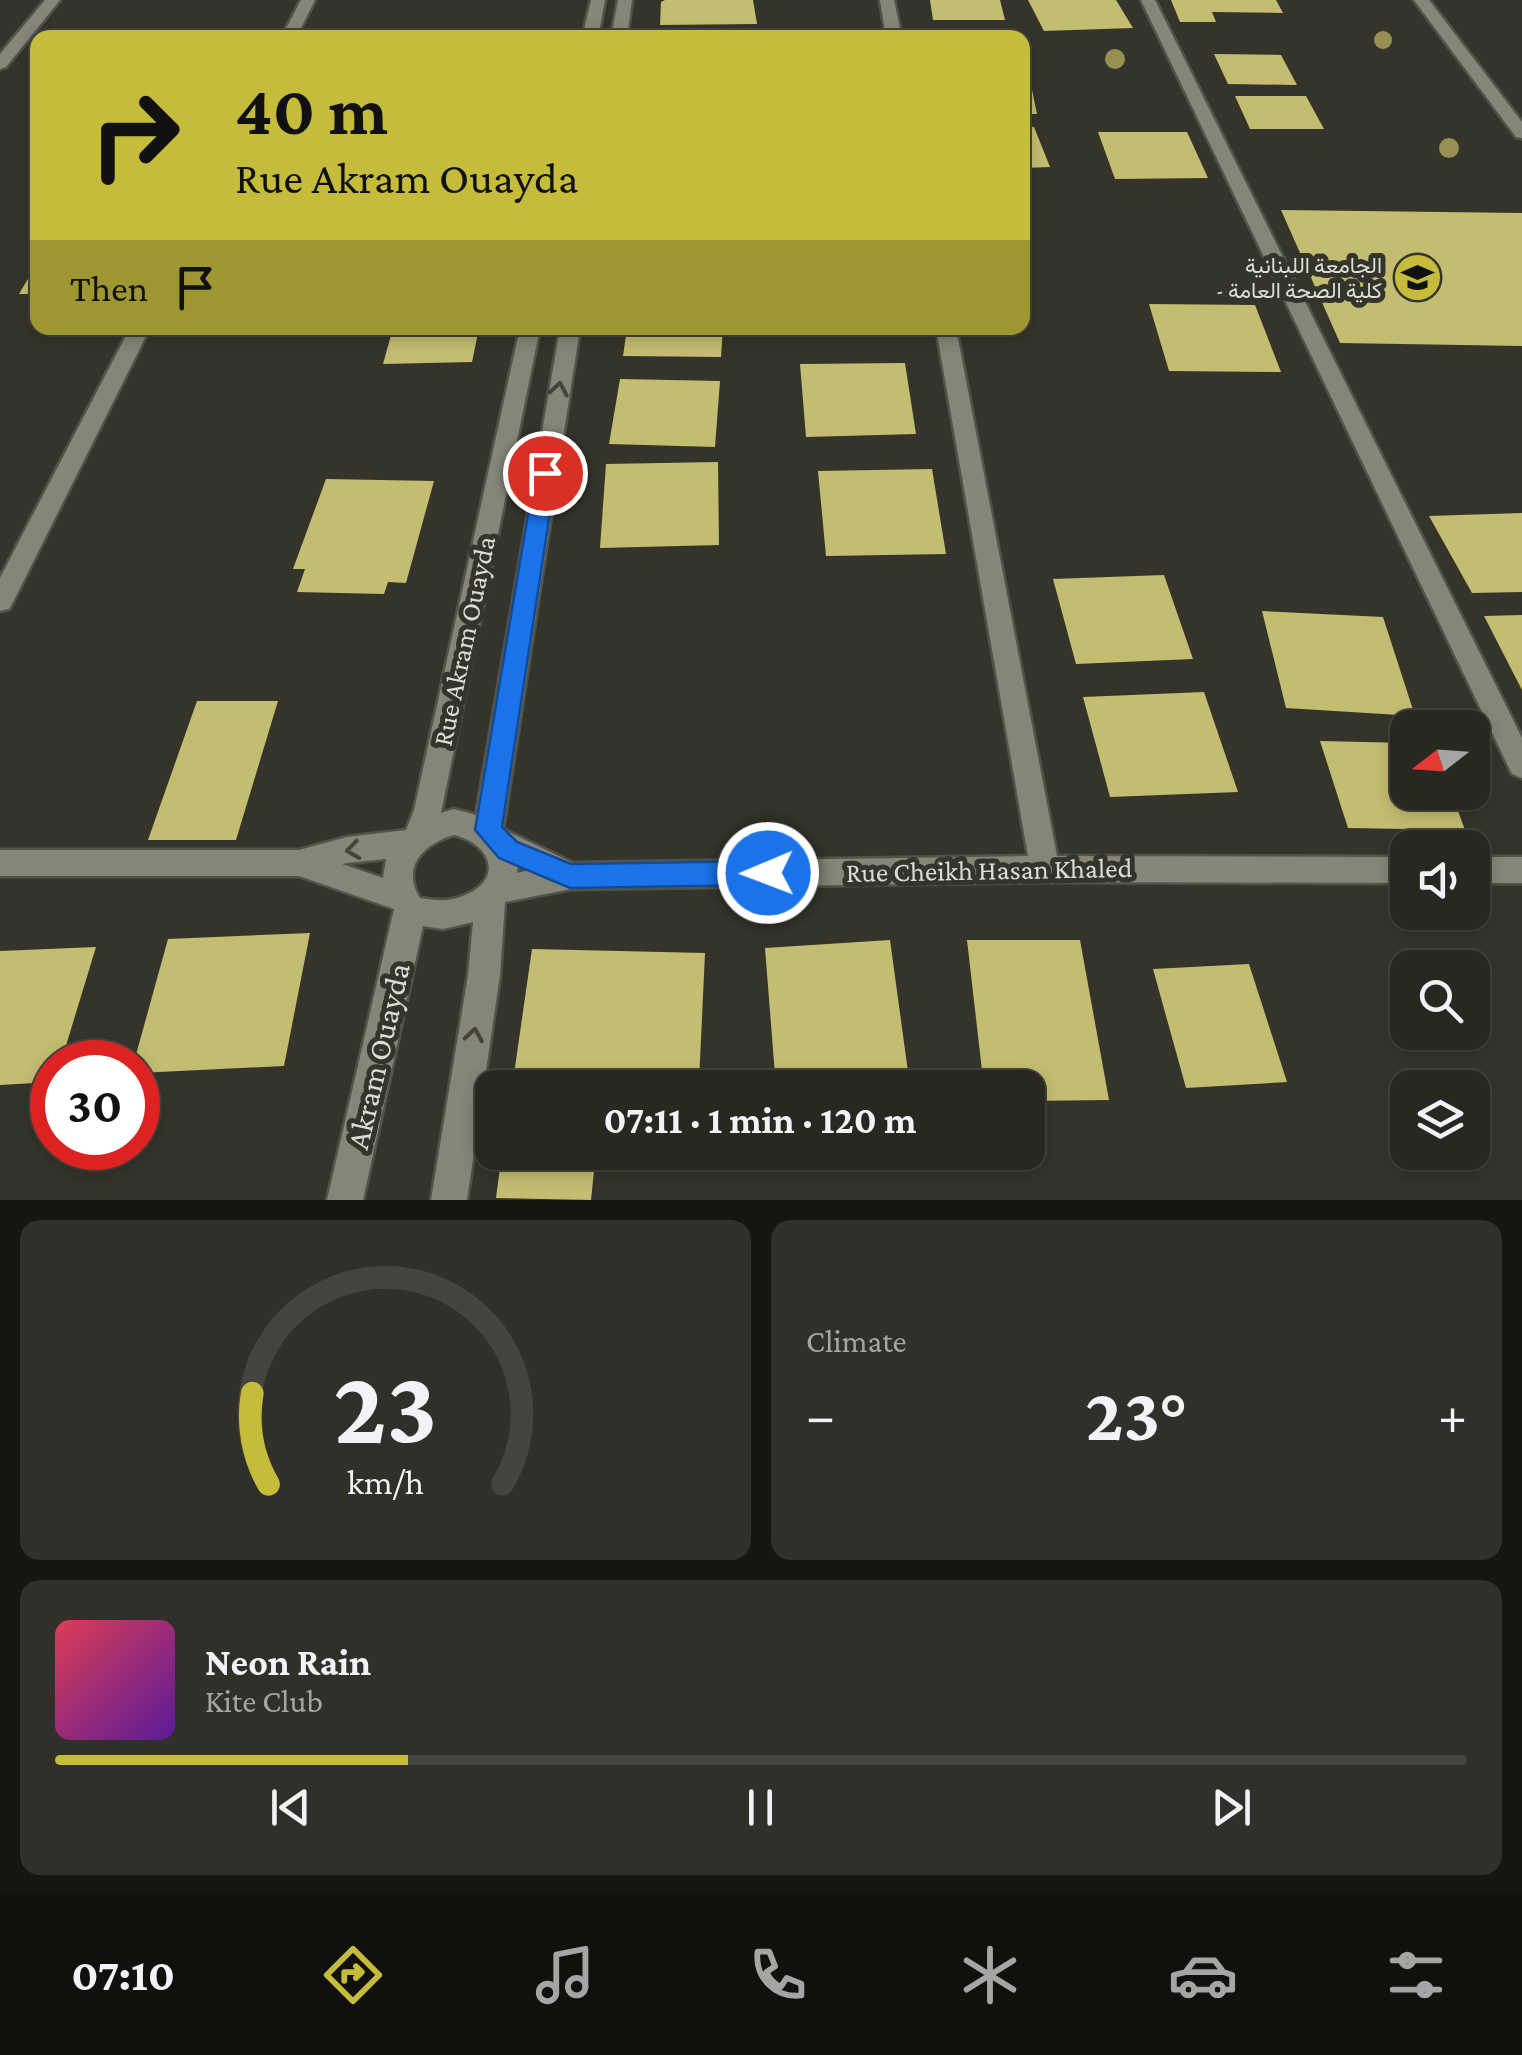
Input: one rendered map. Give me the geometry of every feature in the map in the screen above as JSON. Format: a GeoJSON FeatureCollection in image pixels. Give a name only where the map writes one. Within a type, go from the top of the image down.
{"type":"FeatureCollection","features":[{"type":"Feature","properties":{"kind":"street"},"geometry":{"type":"LineString","coordinates":[[0,64],[52,0]]}},
{"type":"Feature","properties":{"kind":"street"},"geometry":{"type":"LineString","coordinates":[[292,30],[308,0]]}},
{"type":"Feature","properties":{"kind":"street"},"geometry":{"type":"LineString","coordinates":[[592,30],[598,0]]}},
{"type":"Feature","properties":{"kind":"street"},"geometry":{"type":"LineString","coordinates":[[619,30],[625,0]]}},
{"type":"Feature","properties":{"kind":"street"},"geometry":{"type":"LineString","coordinates":[[887,0],[893,30]]}},
{"type":"Feature","properties":{"kind":"street"},"geometry":{"type":"LineString","coordinates":[[1148,0],[1522,766]]}},
{"type":"Feature","properties":{"kind":"street"},"geometry":{"type":"LineString","coordinates":[[1421,0],[1522,132]]}},
{"type":"Feature","properties":{"kind":"street"},"geometry":{"type":"LineString","coordinates":[[0,602],[136,335]]}},
{"type":"Feature","properties":{"kind":"street","name":"Rue Akram Ouayda"},"geometry":{"type":"LineString","coordinates":[[413,840],[428,810],[529,335]]}},
{"type":"Feature","properties":{"kind":"street","name":"Rue Akram Ouayda"},"geometry":{"type":"LineString","coordinates":[[493,836],[569,335]]}},
{"type":"Feature","properties":{"kind":"street"},"geometry":{"type":"LineString","coordinates":[[947,335],[1045,868]]}},
{"type":"Feature","properties":{"kind":"street"},"geometry":{"type":"LineString","coordinates":[[0,862],[299,863],[347,850],[413,840],[454,822],[493,836],[504,857],[503,874],[493,894],[448,1200]]}},
{"type":"Feature","properties":{"kind":"street","name":"Rue Cheikh Hasan Khaled"},"geometry":{"type":"LineString","coordinates":[[493,836],[570,876]]}},
{"type":"Feature","properties":{"kind":"street"},"geometry":{"type":"LineString","coordinates":[[406,904],[395,880],[398,862],[413,840]]}},
{"type":"Feature","properties":{"kind":"street"},"geometry":{"type":"LineString","coordinates":[[299,863],[435,918],[457,916],[493,894]]}},
{"type":"Feature","properties":{"kind":"street","name":"Rue Cheikh Hasan Khaled"},"geometry":{"type":"LineString","coordinates":[[493,894],[570,876],[1045,868],[1390,870]]}},
{"type":"Feature","properties":{"kind":"street"},"geometry":{"type":"LineString","coordinates":[[1490,870],[1522,870]]}},
{"type":"Feature","properties":{"kind":"street","name":"Akram Ouayda"},"geometry":{"type":"LineString","coordinates":[[345,1200],[406,904]]}},
{"type":"Feature","properties":{"kind":"building"},"geometry":{"type":"Polygon","coordinates":[[[753,0],[757,24],[660,25],[661,2],[753,0]]]}},
{"type":"Feature","properties":{"kind":"building"},"geometry":{"type":"Polygon","coordinates":[[[930,0],[1000,0],[1005,20],[933,20],[930,0]]]}},
{"type":"Feature","properties":{"kind":"building"},"geometry":{"type":"Polygon","coordinates":[[[1028,0],[1116,0],[1133,28],[1044,31],[1028,0]]]}},
{"type":"Feature","properties":{"kind":"building"},"geometry":{"type":"Polygon","coordinates":[[[1171,0],[1276,0],[1283,13],[1212,12],[1216,22],[1180,22],[1171,0]]]}},
{"type":"Feature","properties":{"kind":"building"},"geometry":{"type":"Polygon","coordinates":[[[1214,54],[1281,55],[1297,85],[1228,84],[1214,54]]]}},
{"type":"Feature","properties":{"kind":"building"},"geometry":{"type":"Polygon","coordinates":[[[1030,80],[1037,114],[1030,114],[1030,80]]]}},
{"type":"Feature","properties":{"kind":"building"},"geometry":{"type":"Polygon","coordinates":[[[1235,96],[1306,96],[1324,129],[1250,129],[1235,96]]]}},
{"type":"Feature","properties":{"kind":"building"},"geometry":{"type":"Polygon","coordinates":[[[1030,127],[1034,127],[1050,167],[1030,168],[1030,127]]]}},
{"type":"Feature","properties":{"kind":"building"},"geometry":{"type":"Polygon","coordinates":[[[1098,132],[1187,132],[1208,178],[1115,179],[1098,132]]]}},
{"type":"Feature","properties":{"kind":"building","name":"الجامعة اللبنانية - كلية الصحة العامة"},"geometry":{"type":"Polygon","coordinates":[[[1281,210],[1522,213],[1522,346],[1340,343],[1281,210]]]}},
{"type":"Feature","properties":{"kind":"building"},"geometry":{"type":"Polygon","coordinates":[[[30,275],[30,294],[19,294],[30,275]]]}},
{"type":"Feature","properties":{"kind":"building"},"geometry":{"type":"Polygon","coordinates":[[[1149,304],[1255,305],[1281,372],[1169,371],[1149,304]]]}},
{"type":"Feature","properties":{"kind":"building"},"geometry":{"type":"Polygon","coordinates":[[[391,335],[478,335],[472,362],[383,364],[391,335]]]}},
{"type":"Feature","properties":{"kind":"building"},"geometry":{"type":"Polygon","coordinates":[[[626,335],[723,335],[721,357],[623,356],[626,335]]]}},
{"type":"Feature","properties":{"kind":"building"},"geometry":{"type":"Polygon","coordinates":[[[905,363],[916,434],[806,437],[800,364],[905,363]]]}},
{"type":"Feature","properties":{"kind":"building"},"geometry":{"type":"Polygon","coordinates":[[[620,379],[720,381],[715,447],[609,444],[620,379]]]}},
{"type":"Feature","properties":{"kind":"building"},"geometry":{"type":"Polygon","coordinates":[[[718,462],[719,545],[600,548],[606,464],[718,462]]]}},
{"type":"Feature","properties":{"kind":"building"},"geometry":{"type":"Polygon","coordinates":[[[932,469],[946,554],[826,556],[818,471],[932,469]]]}},
{"type":"Feature","properties":{"kind":"building"},"geometry":{"type":"Polygon","coordinates":[[[326,479],[434,481],[406,583],[388,582],[384,594],[297,592],[305,569],[293,569],[326,479]]]}},
{"type":"Feature","properties":{"kind":"building"},"geometry":{"type":"Polygon","coordinates":[[[1522,513],[1522,592],[1472,593],[1429,516],[1522,513]]]}},
{"type":"Feature","properties":{"kind":"building"},"geometry":{"type":"Polygon","coordinates":[[[1164,575],[1193,659],[1076,664],[1053,579],[1164,575]]]}},
{"type":"Feature","properties":{"kind":"building"},"geometry":{"type":"Polygon","coordinates":[[[1262,611],[1383,617],[1413,710],[1390,710],[1390,714],[1286,708],[1262,611]]]}},
{"type":"Feature","properties":{"kind":"building"},"geometry":{"type":"Polygon","coordinates":[[[1522,615],[1522,690],[1484,616],[1522,615]]]}},
{"type":"Feature","properties":{"kind":"building"},"geometry":{"type":"Polygon","coordinates":[[[1204,692],[1238,792],[1110,797],[1083,697],[1204,692]]]}},
{"type":"Feature","properties":{"kind":"building"},"geometry":{"type":"Polygon","coordinates":[[[197,701],[278,701],[236,840],[148,840],[197,701]]]}},
{"type":"Feature","properties":{"kind":"building"},"geometry":{"type":"Polygon","coordinates":[[[1320,741],[1390,743],[1390,810],[1458,810],[1465,830],[1348,828],[1320,741]]]}},
{"type":"Feature","properties":{"kind":"building"},"geometry":{"type":"Polygon","coordinates":[[[310,933],[284,1066],[160,1072],[160,1040],[140,1040],[168,939],[310,933]]]}},
{"type":"Feature","properties":{"kind":"building"},"geometry":{"type":"Polygon","coordinates":[[[890,940],[908,1070],[775,1070],[765,948],[890,940]]]}},
{"type":"Feature","properties":{"kind":"building"},"geometry":{"type":"Polygon","coordinates":[[[967,940],[1080,940],[1109,1100],[1045,1101],[1045,1070],[982,1070],[967,940]]]}},
{"type":"Feature","properties":{"kind":"building"},"geometry":{"type":"Polygon","coordinates":[[[96,947],[68,1040],[30,1040],[30,1083],[0,1085],[0,951],[96,947]]]}},
{"type":"Feature","properties":{"kind":"building"},"geometry":{"type":"Polygon","coordinates":[[[532,949],[705,953],[700,1070],[515,1070],[532,949]]]}},
{"type":"Feature","properties":{"kind":"building"},"geometry":{"type":"Polygon","coordinates":[[[1249,964],[1287,1082],[1186,1088],[1153,969],[1249,964]]]}},
{"type":"Feature","properties":{"kind":"building"},"geometry":{"type":"Polygon","coordinates":[[[500,1170],[594,1170],[591,1200],[496,1198],[500,1170]]]}},
{"type":"Feature","properties":{"kind":"place","name":"الجامعة اللبنانية - كلية الصحة العامة"},"geometry":{"type":"Point","coordinates":[1417,278]}},
{"type":"Feature","properties":{"kind":"route"},"geometry":{"type":"LineString","coordinates":[[545,473],[488,830],[508,850],[570,876],[768,873]]}}]}
